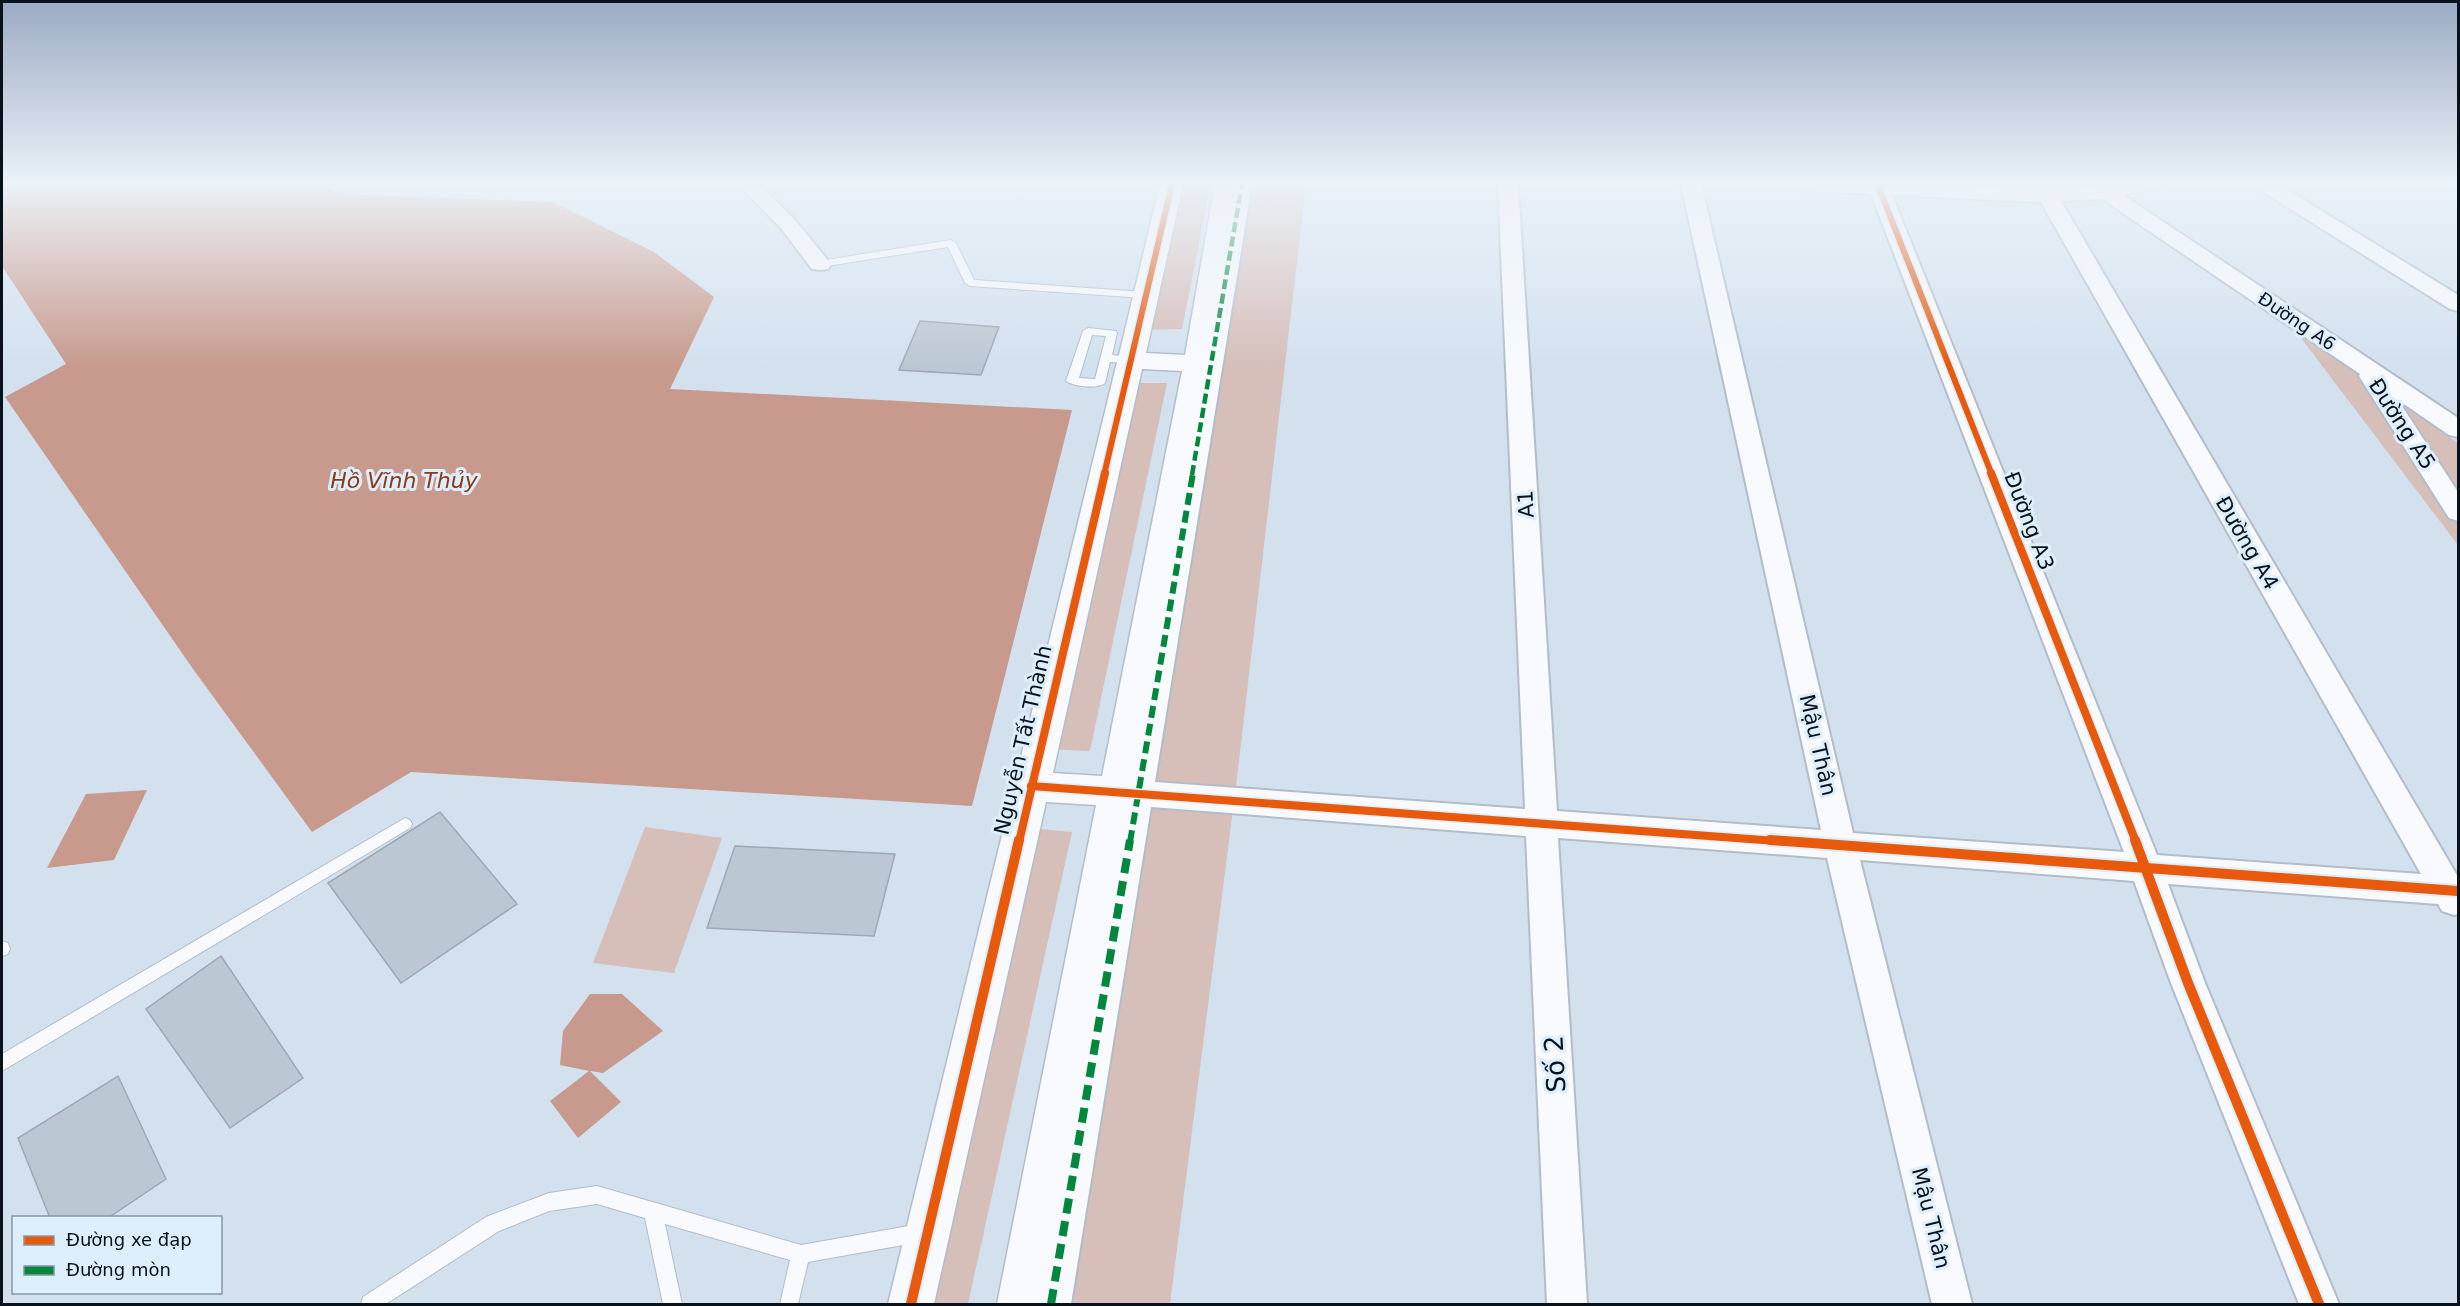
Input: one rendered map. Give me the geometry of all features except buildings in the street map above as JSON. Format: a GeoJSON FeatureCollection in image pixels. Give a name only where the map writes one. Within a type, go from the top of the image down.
{"type":"FeatureCollection","features":[{"type":"Feature","properties":{"kind":"street"},"geometry":{"type":"LineString","coordinates":[[805,245],[820,264]]}},
{"type":"Feature","properties":{"kind":"street","name":"Nguyễn Tất Thành"},"geometry":{"type":"LineString","coordinates":[[911,1305],[1031,786],[1118,359],[1145,295],[1157,245]]}},
{"type":"Feature","properties":{"kind":"street"},"geometry":{"type":"LineString","coordinates":[[1051,1305],[1126,792],[1217,245]]}},
{"type":"Feature","properties":{"kind":"street"},"geometry":{"type":"LineString","coordinates":[[1020,1305],[1126,792],[1230,245]]}},
{"type":"Feature","properties":{"kind":"street","name":"A1"},"geometry":{"type":"LineString","coordinates":[[1511,245],[1544,823]]}},
{"type":"Feature","properties":{"kind":"street","name":"Mậu Thân"},"geometry":{"type":"LineString","coordinates":[[1705,245],[1840,845],[1952,1305]]}},
{"type":"Feature","properties":{"kind":"street","name":"Đường A3"},"geometry":{"type":"LineString","coordinates":[[1901,245],[2146,868],[2188,983],[2319,1305]]}},
{"type":"Feature","properties":{"kind":"street","name":"Đường A4"},"geometry":{"type":"LineString","coordinates":[[2070,245],[2455,897]]}},
{"type":"Feature","properties":{"kind":"street","name":"Đường A6"},"geometry":{"type":"LineString","coordinates":[[2184,245],[2458,429]]}},
{"type":"Feature","properties":{"kind":"street"},"geometry":{"type":"LineString","coordinates":[[2363,245],[2458,304]]}},
{"type":"Feature","properties":{"kind":"street"},"geometry":{"type":"LineString","coordinates":[[1118,359],[1197,364]]}},
{"type":"Feature","properties":{"kind":"street","name":"Đường A5"},"geometry":{"type":"LineString","coordinates":[[2365,366],[2458,512]]}},
{"type":"Feature","properties":{"kind":"street"},"geometry":{"type":"LineString","coordinates":[[1031,786],[2146,868],[2455,897]]}},
{"type":"Feature","properties":{"kind":"street","name":"Số 2"},"geometry":{"type":"LineString","coordinates":[[1544,823],[1568,1305]]}},
{"type":"Feature","properties":{"kind":"lane"},"geometry":{"type":"LineString","coordinates":[[820,264],[939,245]]}},
{"type":"Feature","properties":{"kind":"lane"},"geometry":{"type":"LineString","coordinates":[[952,245],[970,283],[1145,295]]}},
{"type":"Feature","properties":{"kind":"lane"},"geometry":{"type":"LineString","coordinates":[[1088,331],[1112,333],[1118,359],[1099,383],[1072,381],[1088,331]]}},
{"type":"Feature","properties":{"kind":"lane"},"geometry":{"type":"LineString","coordinates":[[2,1062],[405,824]]}},
{"type":"Feature","properties":{"kind":"lane"},"geometry":{"type":"LineString","coordinates":[[370,1305],[493,1224],[549,1202],[597,1195],[801,1254],[927,1232]]}},
{"type":"Feature","properties":{"kind":"lane"},"geometry":{"type":"LineString","coordinates":[[653,1211],[672,1305]]}},
{"type":"Feature","properties":{"kind":"lane"},"geometry":{"type":"LineString","coordinates":[[789,1305],[801,1254]]}},
{"type":"Feature","properties":{"kind":"shaded area"},"geometry":{"type":"Polygon","coordinates":[[[1167,245],[1199,245],[1182,329],[1147,330],[1167,245]]]}},
{"type":"Feature","properties":{"kind":"shaded area"},"geometry":{"type":"Polygon","coordinates":[[[1232,245],[1299,245],[1237,778],[1170,1304],[1051,1304],[1232,245]]]}},
{"type":"Feature","properties":{"kind":"shaded area"},"geometry":{"type":"Polygon","coordinates":[[[2298,334],[2458,443],[2458,545],[2298,334]]]}},
{"type":"Feature","properties":{"kind":"shaded area"},"geometry":{"type":"Polygon","coordinates":[[[1139,383],[1167,383],[1090,751],[1044,749],[1139,383]]]}},
{"type":"Feature","properties":{"kind":"shaded area"},"geometry":{"type":"Polygon","coordinates":[[[645,827],[722,838],[674,973],[593,963],[645,827]]]}},
{"type":"Feature","properties":{"kind":"shaded area"},"geometry":{"type":"Polygon","coordinates":[[[1029,828],[1072,832],[968,1304],[916,1304],[1029,828]]]}},
{"type":"Feature","properties":{"kind":"water","name":"Hồ Vĩnh Thủy"},"geometry":{"type":"Polygon","coordinates":[[[2,245],[640,245],[654,252],[714,297],[670,389],[1072,410],[972,806],[411,772],[312,832],[193,669],[5,397],[66,364],[2,266],[2,245]]]}},
{"type":"Feature","properties":{"kind":"water"},"geometry":{"type":"Polygon","coordinates":[[[147,790],[114,860],[47,868],[86,794],[147,790]]]}},
{"type":"Feature","properties":{"kind":"water"},"geometry":{"type":"Polygon","coordinates":[[[590,994],[622,994],[663,1031],[603,1073],[590,1071],[621,1102],[578,1138],[550,1101],[589,1071],[560,1065],[563,1031],[590,994]]]}},
{"type":"Feature","properties":{"kind":"marked path"},"geometry":{"type":"LineString","coordinates":[[1051,1304],[1232,245]]}},
{"type":"Feature","properties":{"kind":"cycle path"},"geometry":{"type":"LineString","coordinates":[[911,1304],[1158,245]]}},
{"type":"Feature","properties":{"kind":"cycle path"},"geometry":{"type":"LineString","coordinates":[[1901,245],[2146,868],[2188,983],[2319,1304]]}},
{"type":"Feature","properties":{"kind":"cycle path"},"geometry":{"type":"LineString","coordinates":[[1031,786],[2458,891]]}}]}
